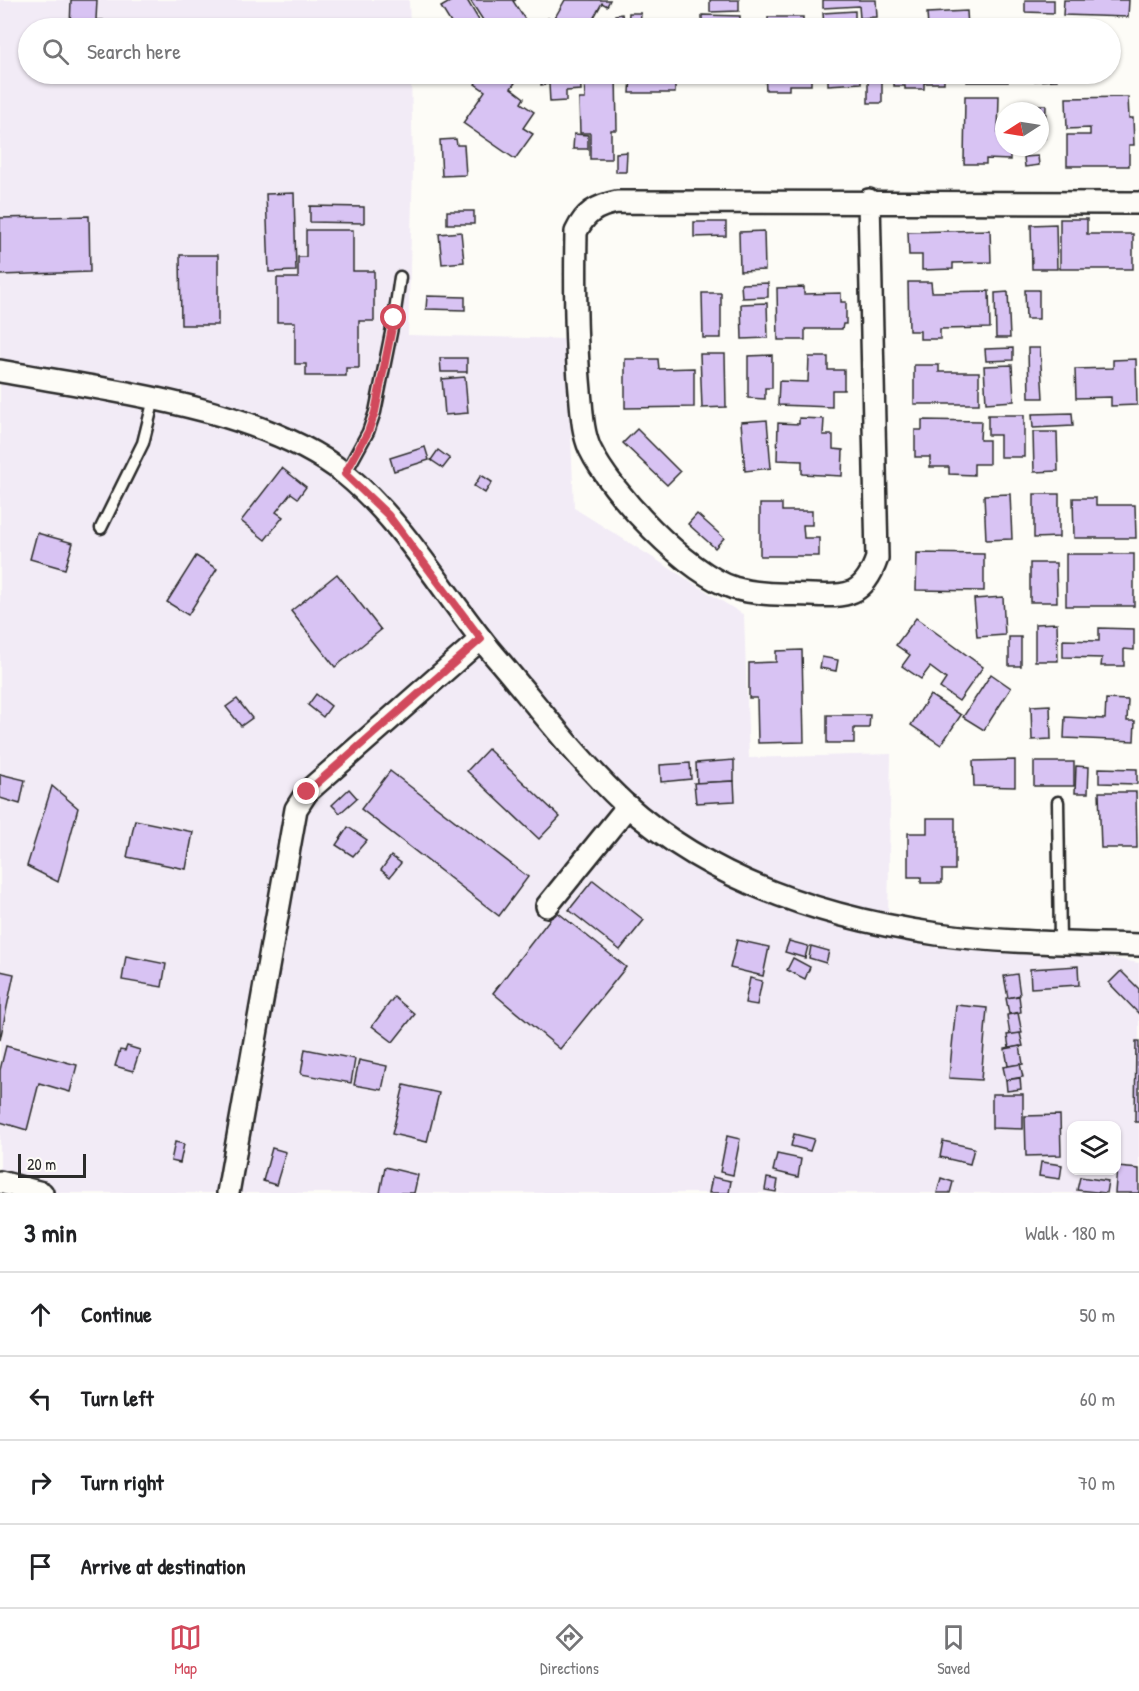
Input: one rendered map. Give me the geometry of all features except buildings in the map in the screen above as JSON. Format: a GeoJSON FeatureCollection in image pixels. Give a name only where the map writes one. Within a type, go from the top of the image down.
{"type":"FeatureCollection","features":[{"type":"Feature","properties":{"kind":"street"},"geometry":{"type":"LineString","coordinates":[[869,200],[877,558],[865,584],[842,597],[755,593],[733,587],[711,578],[682,558],[606,478],[589,446],[583,427],[574,331],[576,232],[583,218],[599,206],[617,202],[869,200],[1139,203]]}},
{"type":"Feature","properties":{"kind":"street"},"geometry":{"type":"LineString","coordinates":[[0,371],[154,399],[268,429],[345,474],[388,515],[481,639],[603,783],[628,806],[670,838],[719,868],[768,891],[836,914],[938,934],[1139,945]]}},
{"type":"Feature","properties":{"kind":"street"},"geometry":{"type":"LineString","coordinates":[[228,1193],[296,809],[307,792],[481,639]]}},
{"type":"Feature","properties":{"kind":"street"},"geometry":{"type":"LineString","coordinates":[[547,906],[628,806]]}},
{"type":"Feature","properties":{"kind":"street"},"geometry":{"type":"LineString","coordinates":[[0,1182],[42,1193]]}},
{"type":"Feature","properties":{"kind":"lane"},"geometry":{"type":"LineString","coordinates":[[345,474],[368,432],[375,412],[400,277]]}},
{"type":"Feature","properties":{"kind":"lane"},"geometry":{"type":"LineString","coordinates":[[101,528],[143,443],[154,399]]}},
{"type":"Feature","properties":{"kind":"lane"},"geometry":{"type":"LineString","coordinates":[[1058,802],[1060,942]]}},
{"type":"Feature","properties":{"kind":"shaded area"},"geometry":{"type":"Polygon","coordinates":[[[0,0],[409,0],[410,18],[18,18],[18,84],[411,84],[413,168],[408,335],[567,339],[574,508],[744,615],[749,758],[891,754],[888,918],[1139,963],[1139,1193],[0,1193],[0,0]]]}},
{"type":"Feature","properties":{"kind":"route"},"geometry":{"type":"LineString","coordinates":[[307,792],[481,639],[388,515],[345,474],[368,432],[375,412],[394,318]]}}]}
